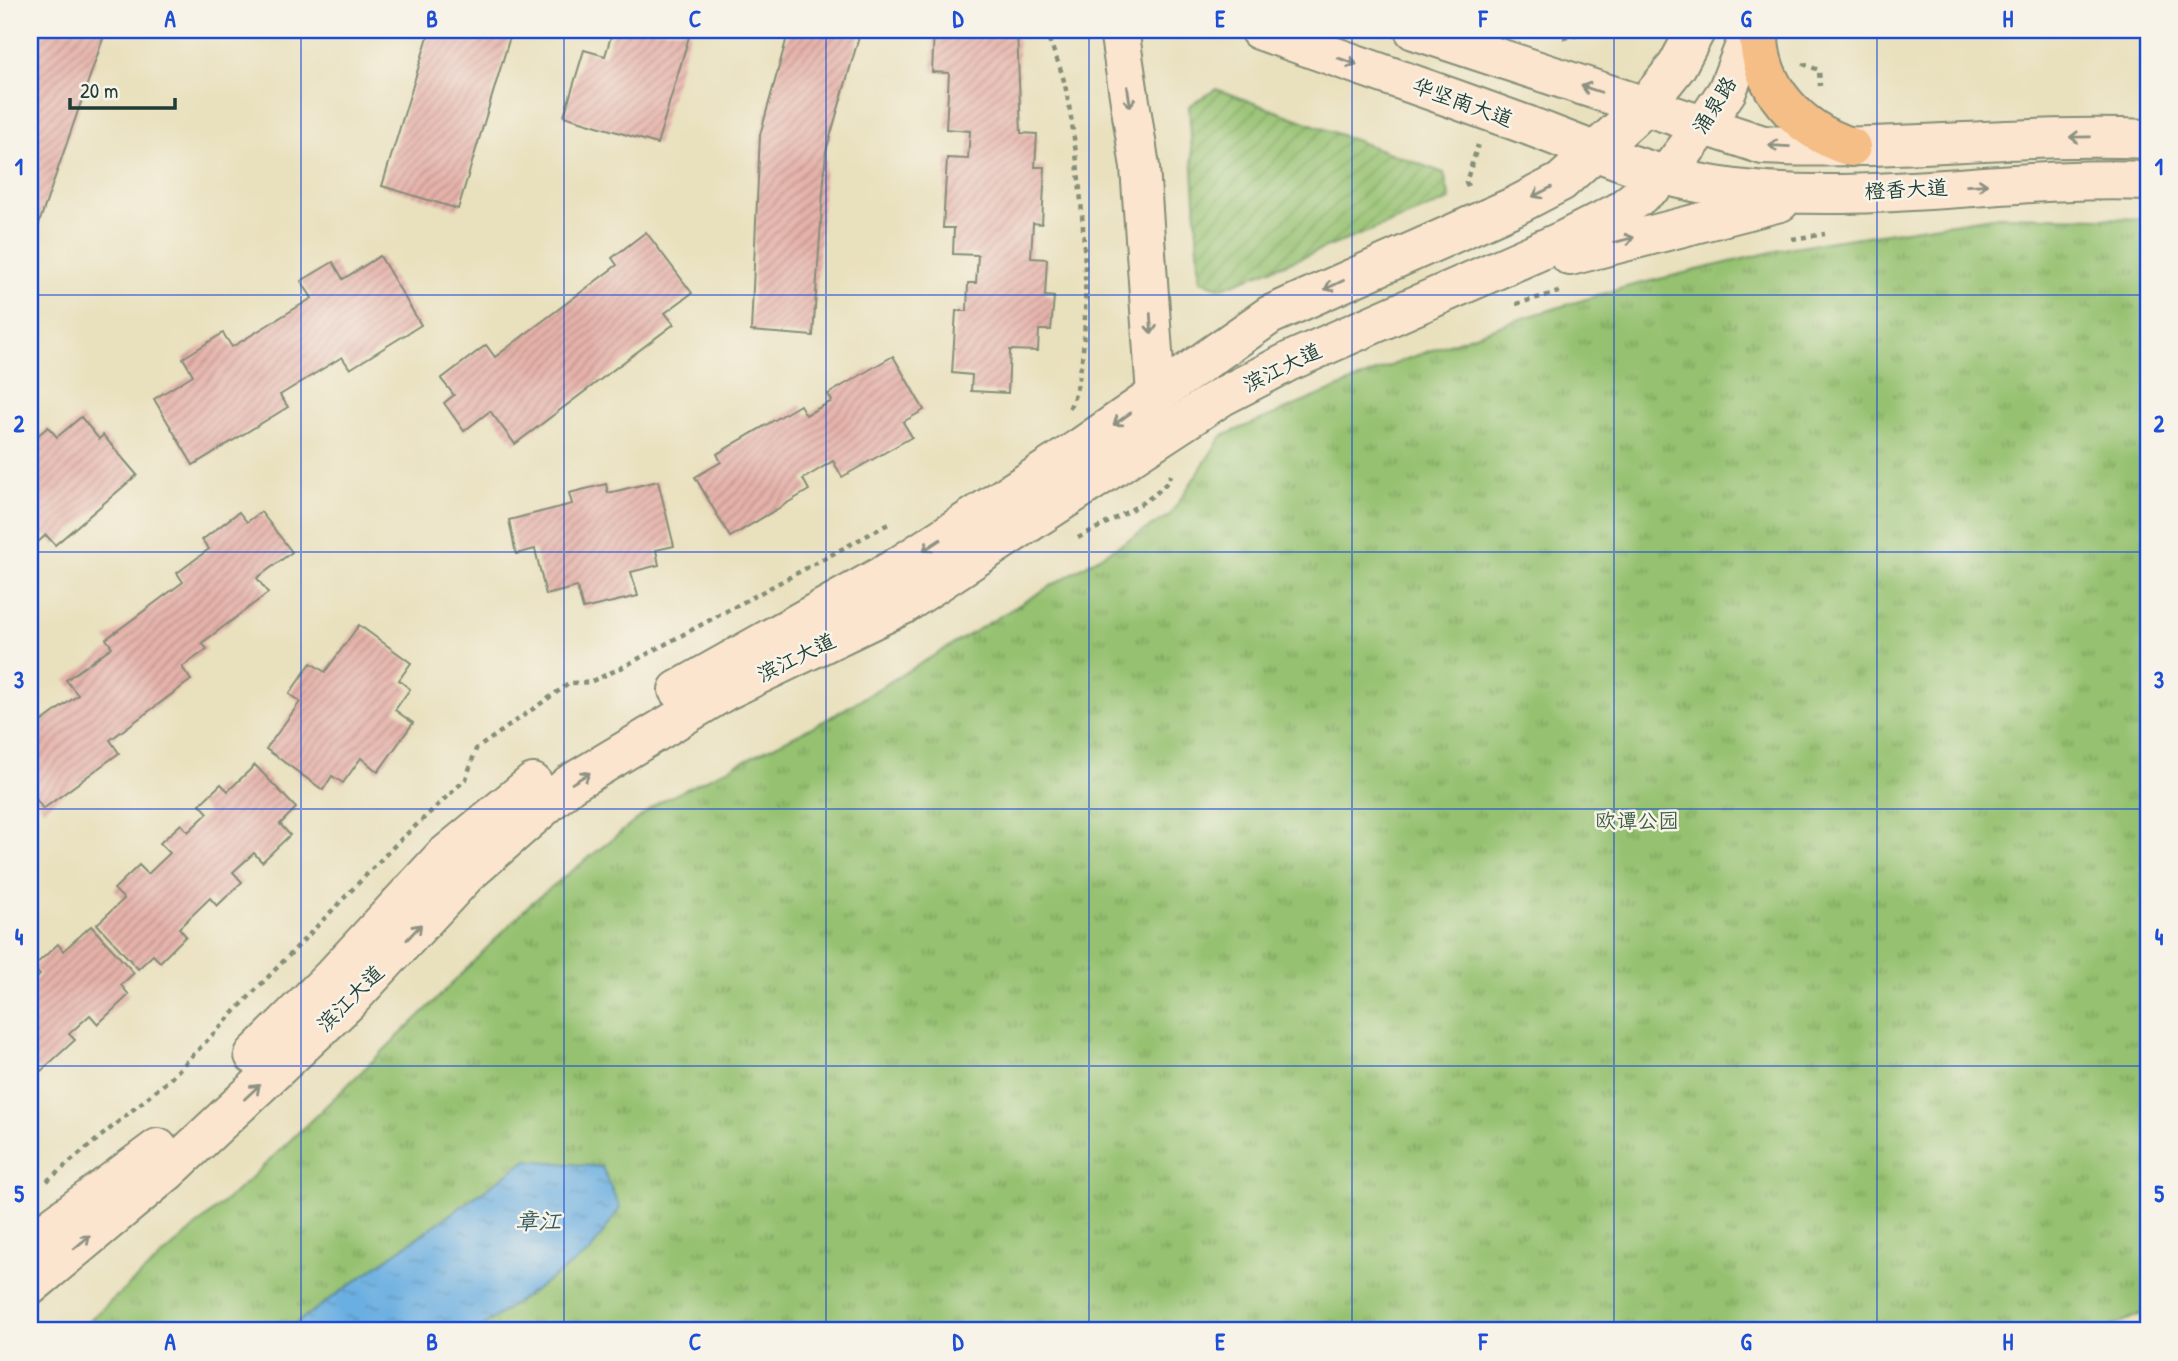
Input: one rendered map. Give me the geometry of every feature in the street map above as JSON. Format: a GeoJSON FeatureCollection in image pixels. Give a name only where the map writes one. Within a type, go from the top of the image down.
{"type":"FeatureCollection","features":[{"type":"Feature","properties":{"kind":"main road"},"geometry":{"type":"LineString","coordinates":[[1119,30],[1140,167],[1156,395]]}},
{"type":"Feature","properties":{"kind":"main road","name":"华坚南大道"},"geometry":{"type":"LineString","coordinates":[[1259,30],[1666,175]]}},
{"type":"Feature","properties":{"kind":"main road"},"geometry":{"type":"LineString","coordinates":[[1414,30],[1702,128],[1763,145],[1850,146],[2089,136],[2148,139]]}},
{"type":"Feature","properties":{"kind":"main road"},"geometry":{"type":"LineString","coordinates":[[1596,151],[1644,107],[1677,66],[1696,30]]}},
{"type":"Feature","properties":{"kind":"main road","name":"涌泉路"},"geometry":{"type":"LineString","coordinates":[[1666,175],[1727,91],[1751,30]]}},
{"type":"Feature","properties":{"kind":"main road"},"geometry":{"type":"LineString","coordinates":[[1759,30],[1762,60],[1781,100],[1811,130],[1850,146]]}},
{"type":"Feature","properties":{"kind":"main road","name":"滨江大道"},"geometry":{"type":"LineString","coordinates":[[30,1242],[164,1144],[333,976],[443,858],[558,762],[734,656],[894,569],[1156,395],[1270,315],[1515,206],[1561,182],[1596,151]]}},
{"type":"Feature","properties":{"kind":"main road","name":"滨江大道"},"geometry":{"type":"LineString","coordinates":[[30,1286],[167,1171],[347,1003],[467,876],[570,784],[725,691],[903,605],[1221,397],[1290,361],[1419,306],[1619,212],[1666,175]]}},
{"type":"Feature","properties":{"kind":"main road","name":"橙香大道"},"geometry":{"type":"LineString","coordinates":[[1666,175],[1713,186],[1807,195],[2091,179],[2148,181]]}},
{"type":"Feature","properties":{"kind":"main road"},"geometry":{"type":"LineString","coordinates":[[1419,306],[1519,270],[1622,241],[1807,195]]}},
{"type":"Feature","properties":{"kind":"path"},"geometry":{"type":"LineString","coordinates":[[1045,30],[1065,84],[1078,172],[1085,300],[1082,364],[1077,394],[1066,414]]}},
{"type":"Feature","properties":{"kind":"path"},"geometry":{"type":"LineString","coordinates":[[1788,239],[1839,232]]}},
{"type":"Feature","properties":{"kind":"path"},"geometry":{"type":"LineString","coordinates":[[1507,307],[1569,289]]}},
{"type":"Feature","properties":{"kind":"path"},"geometry":{"type":"LineString","coordinates":[[1077,538],[1152,496],[1169,481],[1172,470]]}},
{"type":"Feature","properties":{"kind":"path"},"geometry":{"type":"LineString","coordinates":[[40,1186],[170,1079],[396,844],[466,779],[476,749],[570,682],[590,682],[621,668],[902,517]]}},
{"type":"Feature","properties":{"kind":"green space"},"geometry":{"type":"Polygon","coordinates":[[[1216,89],[1444,173],[1450,200],[1222,288],[1200,281],[1189,106],[1216,89]]]}},
{"type":"Feature","properties":{"kind":"green space","name":"欧谭公园"},"geometry":{"type":"Polygon","coordinates":[[[1999,216],[2148,219],[2148,1311],[2101,1331],[475,1331],[590,1252],[527,1160],[285,1331],[77,1331],[249,1180],[436,1000],[530,904],[658,803],[824,721],[1170,515],[1222,436],[1407,359],[1517,320],[1626,287],[1793,247],[1999,216]]]}},
{"type":"Feature","properties":{"kind":"water","name":"章江"},"geometry":{"type":"Polygon","coordinates":[[[527,1160],[602,1167],[620,1208],[590,1252],[475,1331],[285,1331],[527,1160]]]}},
{"type":"Feature","properties":{"kind":"building"},"geometry":{"type":"Polygon","coordinates":[[[40,30],[106,30],[37,229],[30,227],[30,59],[40,30]]]}},
{"type":"Feature","properties":{"kind":"building"},"geometry":{"type":"Polygon","coordinates":[[[430,30],[512,30],[458,209],[382,186],[430,30]]]}},
{"type":"Feature","properties":{"kind":"building"},"geometry":{"type":"Polygon","coordinates":[[[613,30],[691,30],[657,144],[564,116],[584,50],[605,56],[613,30]]]}},
{"type":"Feature","properties":{"kind":"building"},"geometry":{"type":"Polygon","coordinates":[[[789,30],[861,30],[826,151],[813,336],[751,331],[760,135],[789,30]]]}},
{"type":"Feature","properties":{"kind":"building"},"geometry":{"type":"Polygon","coordinates":[[[934,30],[1017,30],[1021,133],[1037,134],[1035,167],[1045,167],[1042,224],[1033,223],[1031,258],[1047,259],[1045,296],[1054,297],[1051,330],[1039,330],[1038,351],[1010,350],[1008,393],[971,391],[972,375],[952,373],[956,311],[967,311],[968,283],[976,283],[978,255],[953,254],[954,228],[943,228],[947,158],[968,159],[970,131],[946,129],[949,73],[932,72],[934,30]]]}},
{"type":"Feature","properties":{"kind":"building"},"geometry":{"type":"Polygon","coordinates":[[[646,232],[692,293],[665,313],[674,324],[515,444],[490,411],[464,431],[444,403],[454,395],[441,379],[486,345],[495,357],[617,265],[612,258],[646,232]]]}},
{"type":"Feature","properties":{"kind":"building"},"geometry":{"type":"Polygon","coordinates":[[[380,256],[421,325],[350,369],[342,357],[280,395],[288,407],[193,465],[154,399],[193,375],[183,358],[223,333],[232,347],[312,298],[301,281],[333,262],[343,279],[380,256]]]}},
{"type":"Feature","properties":{"kind":"building"},"geometry":{"type":"Polygon","coordinates":[[[893,356],[924,410],[903,422],[912,437],[842,477],[833,461],[803,479],[809,490],[730,537],[695,477],[721,462],[717,454],[800,405],[806,415],[832,401],[828,394],[893,356]]]}},
{"type":"Feature","properties":{"kind":"building"},"geometry":{"type":"Polygon","coordinates":[[[81,417],[99,439],[103,435],[137,475],[55,545],[46,535],[30,549],[30,442],[48,427],[57,437],[81,417]]]}},
{"type":"Feature","properties":{"kind":"building"},"geometry":{"type":"Polygon","coordinates":[[[658,481],[674,546],[656,550],[659,565],[631,572],[638,596],[583,609],[577,587],[546,595],[535,549],[516,554],[509,520],[572,504],[569,493],[606,484],[608,493],[658,481]]]}},
{"type":"Feature","properties":{"kind":"building"},"geometry":{"type":"Polygon","coordinates":[[[239,512],[247,522],[261,512],[292,552],[257,578],[268,593],[202,643],[207,649],[182,667],[191,680],[110,740],[119,753],[43,809],[30,790],[30,740],[35,736],[30,730],[78,695],[66,680],[112,647],[106,639],[183,582],[177,573],[209,549],[202,540],[239,512]]]}},
{"type":"Feature","properties":{"kind":"building"},"geometry":{"type":"Polygon","coordinates":[[[359,625],[411,663],[399,680],[410,689],[395,710],[413,723],[378,772],[361,758],[343,783],[332,776],[323,790],[266,749],[300,702],[289,694],[311,663],[325,672],[359,625]]]}},
{"type":"Feature","properties":{"kind":"building"},"geometry":{"type":"Polygon","coordinates":[[[255,765],[296,808],[280,824],[290,835],[262,862],[254,853],[233,872],[242,882],[217,906],[210,898],[179,928],[186,936],[160,962],[153,955],[138,969],[97,924],[124,899],[114,889],[139,865],[148,874],[170,853],[160,843],[181,824],[188,832],[208,813],[200,804],[221,784],[228,791],[255,765]]]}},
{"type":"Feature","properties":{"kind":"building"},"geometry":{"type":"Polygon","coordinates":[[[91,926],[134,973],[121,985],[129,995],[98,1024],[90,1015],[69,1034],[75,1040],[41,1071],[30,1063],[30,985],[40,975],[33,967],[58,944],[63,951],[91,926]]]}}]}
